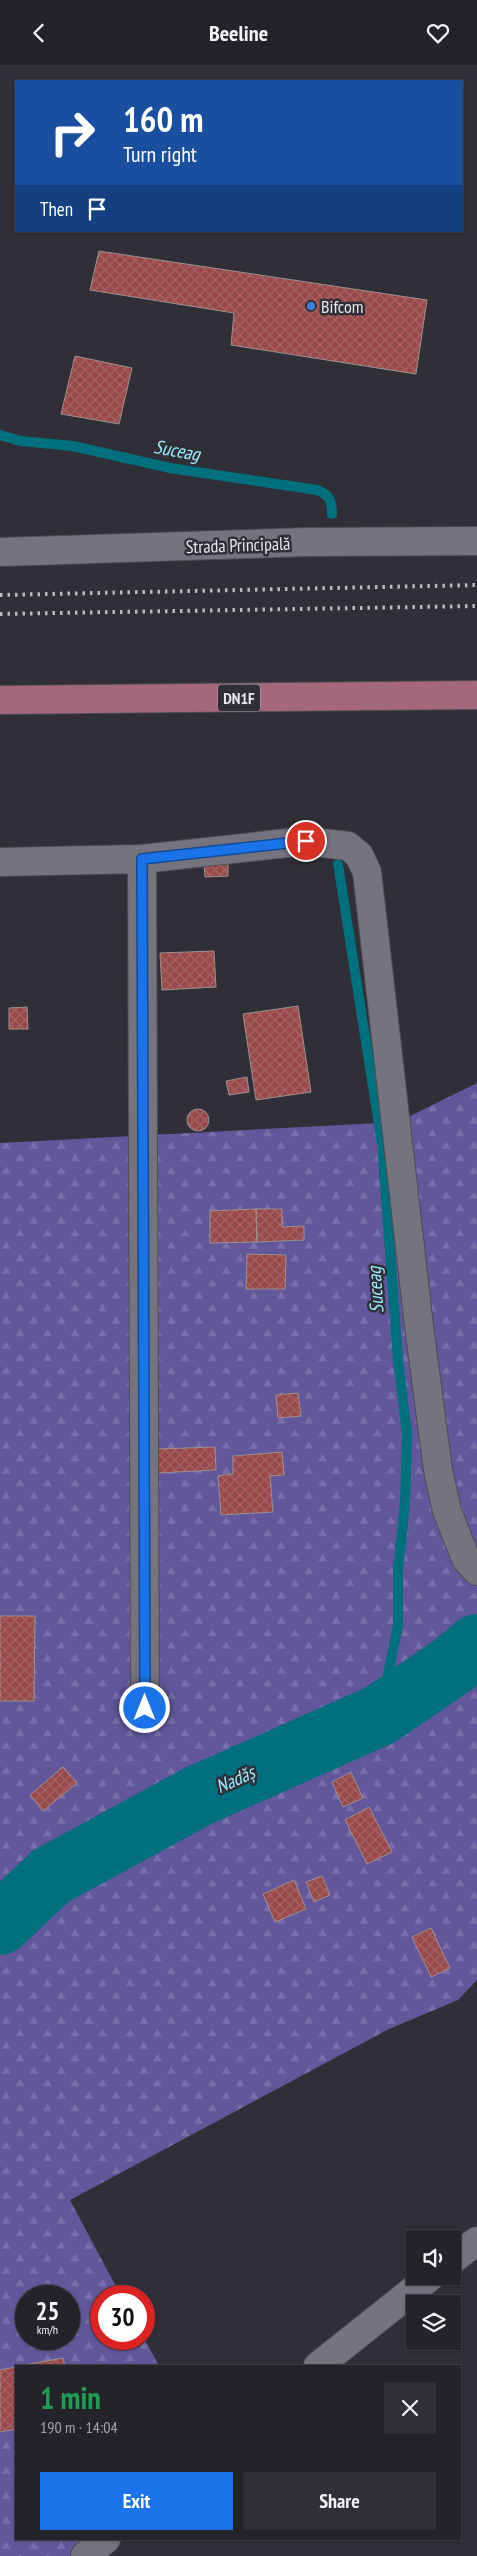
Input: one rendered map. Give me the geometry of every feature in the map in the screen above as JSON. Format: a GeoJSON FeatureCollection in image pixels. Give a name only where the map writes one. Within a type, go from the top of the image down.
{"type":"FeatureCollection","features":[{"type":"Feature","properties":{"kind":"main road","name":"DN1F"},"geometry":{"type":"LineString","coordinates":[[0,700],[477,695]]}},
{"type":"Feature","properties":{"kind":"street","name":"Strada Principală"},"geometry":{"type":"LineString","coordinates":[[0,552],[308,542],[477,541]]}},
{"type":"Feature","properties":{"kind":"street"},"geometry":{"type":"LineString","coordinates":[[0,862],[142,859],[306,841],[348,847],[359,855],[367,872],[419,1326],[438,1470],[446,1511],[472,1565]]}},
{"type":"Feature","properties":{"kind":"street"},"geometry":{"type":"LineString","coordinates":[[142,859],[145,1708]]}},
{"type":"Feature","properties":{"kind":"street"},"geometry":{"type":"LineString","coordinates":[[461,2253],[477,2241]]}},
{"type":"Feature","properties":{"kind":"street"},"geometry":{"type":"LineString","coordinates":[[319,2365],[420,2285]]}},
{"type":"Feature","properties":{"kind":"street"},"geometry":{"type":"LineString","coordinates":[[85,2556],[105,2540]]}},
{"type":"Feature","properties":{"kind":"green space"},"geometry":{"type":"Polygon","coordinates":[[[477,1083],[477,1980],[458,2000],[389,2029],[70,2200],[115,2285],[90,2285],[90,2350],[150,2350],[158,2365],[15,2365],[15,2540],[92,2540],[74,2556],[0,2556],[0,1143],[398,1122],[477,1083]]]}},
{"type":"Feature","properties":{"kind":"building","name":"Bifcom"},"geometry":{"type":"Polygon","coordinates":[[[99,251],[427,300],[416,374],[231,345],[234,313],[90,290],[99,251]]]}},
{"type":"Feature","properties":{"kind":"building"},"geometry":{"type":"Polygon","coordinates":[[[75,356],[132,368],[119,424],[61,414],[75,356]]]}},
{"type":"Feature","properties":{"kind":"building"},"geometry":{"type":"Polygon","coordinates":[[[204,863],[228,863],[228,876],[205,877],[204,863]]]}},
{"type":"Feature","properties":{"kind":"building"},"geometry":{"type":"Polygon","coordinates":[[[214,951],[216,987],[162,990],[160,953],[214,951]]]}},
{"type":"Feature","properties":{"kind":"building"},"geometry":{"type":"Polygon","coordinates":[[[298,1006],[311,1092],[256,1100],[243,1014],[298,1006]]]}},
{"type":"Feature","properties":{"kind":"building"},"geometry":{"type":"Polygon","coordinates":[[[27,1007],[28,1029],[9,1029],[9,1008],[27,1007]]]}},
{"type":"Feature","properties":{"kind":"building"},"geometry":{"type":"Polygon","coordinates":[[[247,1077],[249,1092],[229,1095],[226,1081],[247,1077]]]}},
{"type":"Feature","properties":{"kind":"building"},"geometry":{"type":"Polygon","coordinates":[[[198,1109],[206,1112],[209,1120],[206,1128],[198,1131],[190,1128],[187,1120],[190,1112],[198,1109]]]}},
{"type":"Feature","properties":{"kind":"building"},"geometry":{"type":"Polygon","coordinates":[[[256,1209],[257,1242],[210,1243],[210,1211],[256,1209]]]}},
{"type":"Feature","properties":{"kind":"building"},"geometry":{"type":"Polygon","coordinates":[[[256,1209],[282,1209],[282,1227],[304,1226],[304,1240],[257,1242],[256,1209]]]}},
{"type":"Feature","properties":{"kind":"building"},"geometry":{"type":"Polygon","coordinates":[[[247,1254],[286,1255],[285,1289],[246,1289],[247,1254]]]}},
{"type":"Feature","properties":{"kind":"building"},"geometry":{"type":"Polygon","coordinates":[[[298,1393],[301,1416],[278,1418],[276,1395],[298,1393]]]}},
{"type":"Feature","properties":{"kind":"building"},"geometry":{"type":"Polygon","coordinates":[[[215,1447],[216,1470],[158,1473],[157,1449],[215,1447]]]}},
{"type":"Feature","properties":{"kind":"building"},"geometry":{"type":"Polygon","coordinates":[[[282,1452],[284,1475],[270,1476],[273,1512],[221,1515],[218,1476],[233,1474],[233,1456],[282,1452]]]}},
{"type":"Feature","properties":{"kind":"building"},"geometry":{"type":"Polygon","coordinates":[[[0,1616],[35,1616],[34,1701],[0,1701],[0,1616]]]}},
{"type":"Feature","properties":{"kind":"building"},"geometry":{"type":"Polygon","coordinates":[[[63,1767],[77,1783],[43,1811],[30,1795],[63,1767]]]}},
{"type":"Feature","properties":{"kind":"building"},"geometry":{"type":"Polygon","coordinates":[[[351,1772],[363,1798],[343,1807],[332,1782],[351,1772]]]}},
{"type":"Feature","properties":{"kind":"building"},"geometry":{"type":"Polygon","coordinates":[[[369,1807],[392,1852],[367,1864],[345,1820],[369,1807]]]}},
{"type":"Feature","properties":{"kind":"building"},"geometry":{"type":"Polygon","coordinates":[[[322,1876],[330,1895],[314,1902],[306,1882],[322,1876]]]}},
{"type":"Feature","properties":{"kind":"building"},"geometry":{"type":"Polygon","coordinates":[[[294,1880],[306,1909],[275,1922],[263,1894],[294,1880]]]}},
{"type":"Feature","properties":{"kind":"building"},"geometry":{"type":"Polygon","coordinates":[[[431,1928],[450,1968],[431,1977],[412,1937],[431,1928]]]}},
{"type":"Feature","properties":{"kind":"building"},"geometry":{"type":"Polygon","coordinates":[[[63,2358],[65,2365],[24,2365],[63,2358]]]}},
{"type":"Feature","properties":{"kind":"building"},"geometry":{"type":"Polygon","coordinates":[[[15,2367],[15,2429],[0,2432],[0,2370],[15,2367]]]}},
{"type":"Feature","properties":{"kind":"waterway","name":"Suceag"},"geometry":{"type":"LineString","coordinates":[[0,435],[21,441],[73,446],[170,468],[317,490],[325,494],[329,499],[332,514]]}},
{"type":"Feature","properties":{"kind":"waterway","name":"Suceag"},"geometry":{"type":"LineString","coordinates":[[338,864],[382,1144],[398,1359],[407,1434],[405,1504],[398,1570],[398,1625],[380,1715]]}},
{"type":"Feature","properties":{"kind":"waterway","name":"Nadăș"},"geometry":{"type":"LineString","coordinates":[[0,1924],[51,1876],[198,1796],[380,1715],[453,1665],[477,1645]]}},
{"type":"Feature","properties":{"kind":"railway"},"geometry":{"type":"LineString","coordinates":[[0,595],[477,585]]}},
{"type":"Feature","properties":{"kind":"railway"},"geometry":{"type":"LineString","coordinates":[[0,614],[477,606]]}},
{"type":"Feature","properties":{"kind":"place","name":"Bifcom"},"geometry":{"type":"Point","coordinates":[311,306]}},
{"type":"Feature","properties":{"kind":"route"},"geometry":{"type":"LineString","coordinates":[[145,1708],[142,859],[306,841]]}}]}
